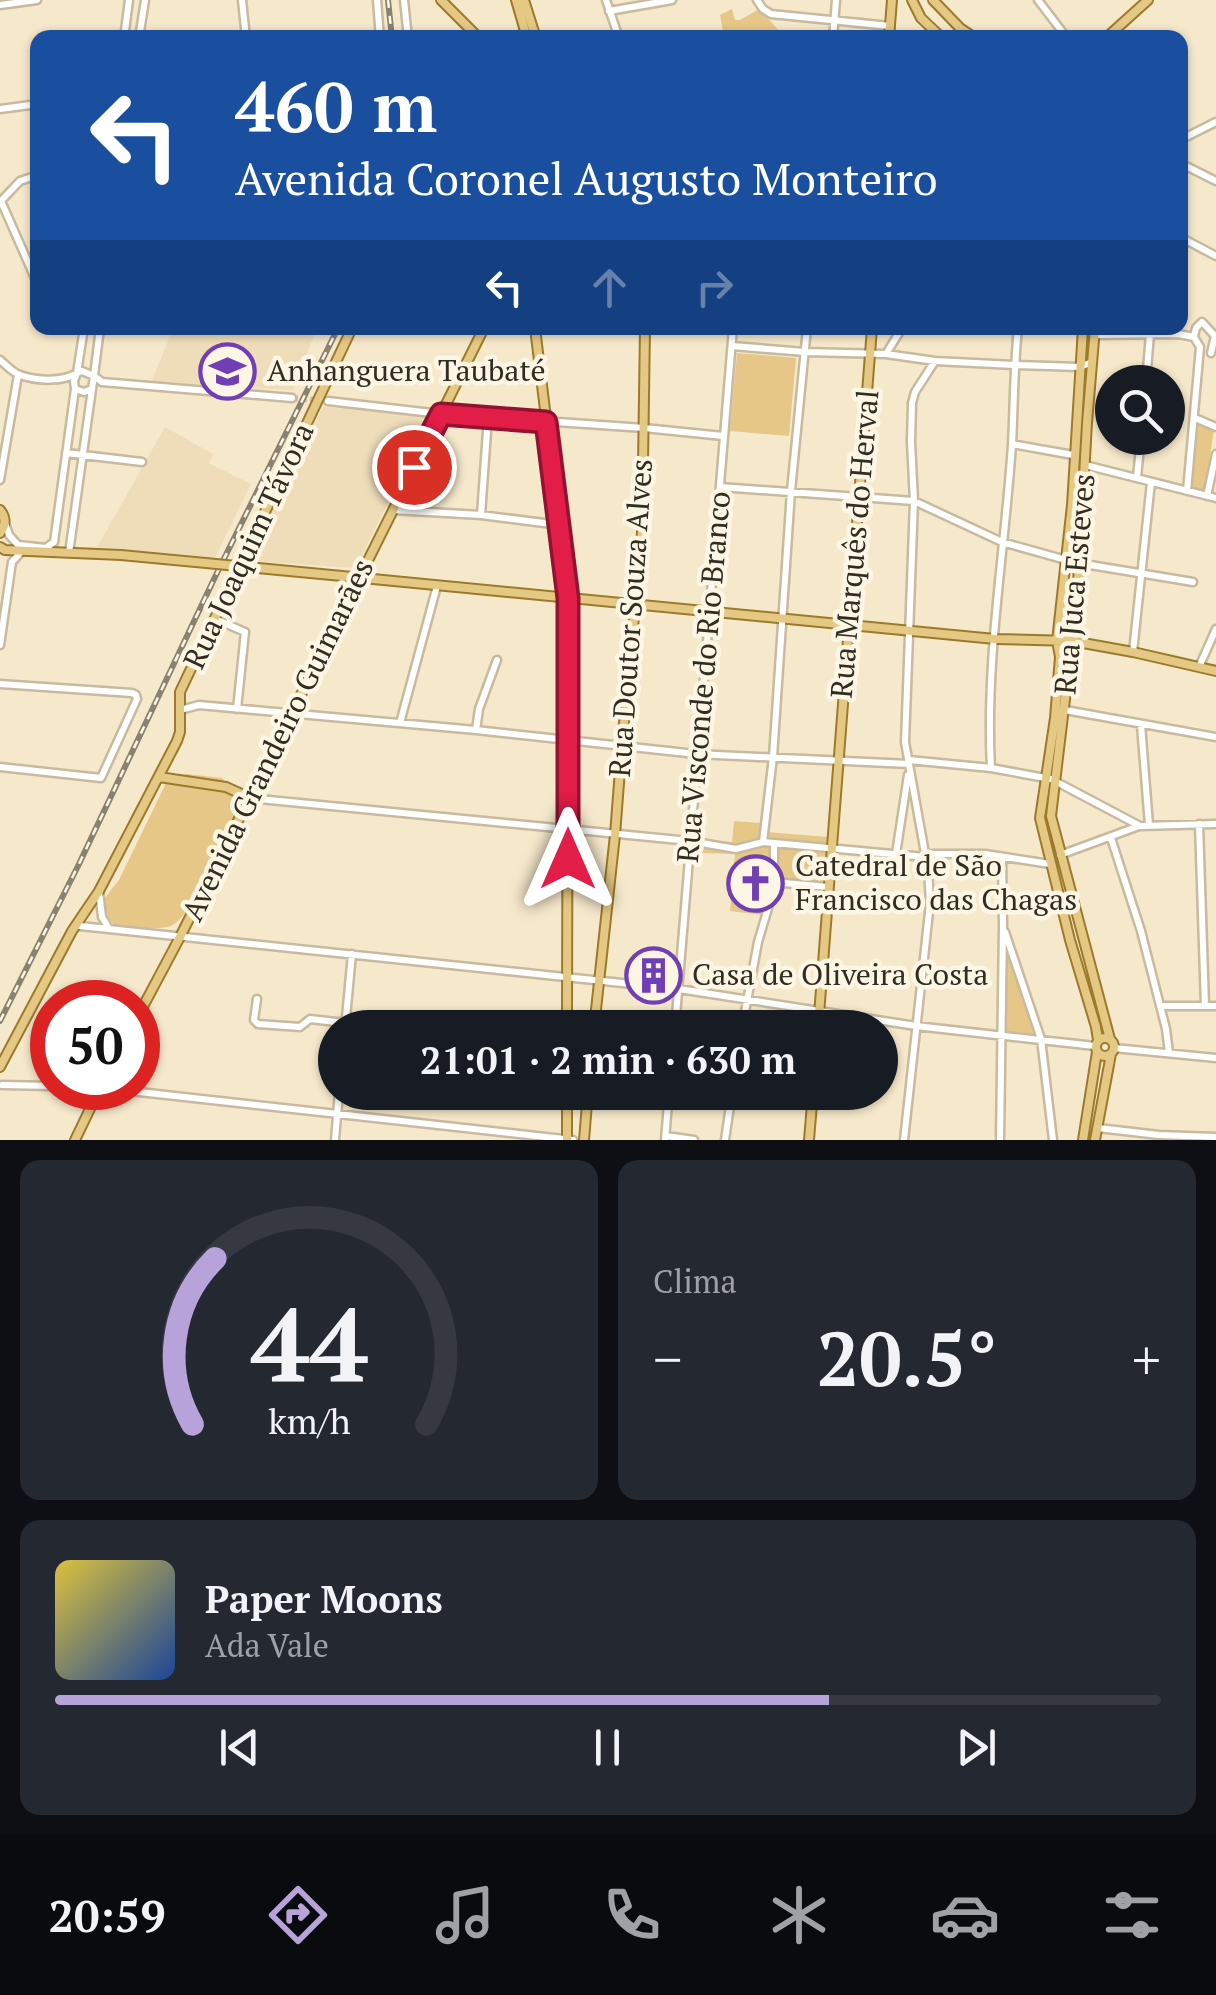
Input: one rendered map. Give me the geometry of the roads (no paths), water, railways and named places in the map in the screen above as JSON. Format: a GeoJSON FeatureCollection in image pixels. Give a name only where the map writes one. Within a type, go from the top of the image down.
{"type":"FeatureCollection","features":[{"type":"Feature","properties":{"kind":"main road"},"geometry":{"type":"LineString","coordinates":[[441,0],[471,30]]}},
{"type":"Feature","properties":{"kind":"main road"},"geometry":{"type":"LineString","coordinates":[[516,0],[525,30]]}},
{"type":"Feature","properties":{"kind":"main road"},"geometry":{"type":"LineString","coordinates":[[524,0],[533,30]]}},
{"type":"Feature","properties":{"kind":"main road"},"geometry":{"type":"LineString","coordinates":[[890,30],[892,0]]}},
{"type":"Feature","properties":{"kind":"main road"},"geometry":{"type":"LineString","coordinates":[[912,0],[934,30]]}},
{"type":"Feature","properties":{"kind":"main road"},"geometry":{"type":"LineString","coordinates":[[933,0],[963,30]]}},
{"type":"Feature","properties":{"kind":"main road"},"geometry":{"type":"LineString","coordinates":[[1115,30],[1148,0]]}},
{"type":"Feature","properties":{"kind":"main road","name":"Rua Joaquim Távora"},"geometry":{"type":"LineString","coordinates":[[0,1067],[159,777],[180,732],[180,692],[349,335]]}},
{"type":"Feature","properties":{"kind":"main road","name":"Avenida Grandeiro Guimarães"},"geometry":{"type":"LineString","coordinates":[[157,980],[480,335]]}},
{"type":"Feature","properties":{"kind":"main road"},"geometry":{"type":"LineString","coordinates":[[536,335],[568,598],[567,1010]]}},
{"type":"Feature","properties":{"kind":"main road","name":"Rua Doutor Souza Alves"},"geometry":{"type":"LineString","coordinates":[[596,1010],[642,532],[645,335]]}},
{"type":"Feature","properties":{"kind":"main road","name":"Rua Marquês do Herval"},"geometry":{"type":"LineString","coordinates":[[819,1010],[871,335]]}},
{"type":"Feature","properties":{"kind":"main road","name":"Rua Juca Esteves"},"geometry":{"type":"LineString","coordinates":[[1052,779],[1060,657],[1057,641],[1067,560],[1082,335]]}},
{"type":"Feature","properties":{"kind":"main road"},"geometry":{"type":"LineString","coordinates":[[1082,340],[1092,335]]}},
{"type":"Feature","properties":{"kind":"main road","name":"Rua Juca Esteves"},"geometry":{"type":"LineString","coordinates":[[1052,779],[1074,636],[1094,335]]}},
{"type":"Feature","properties":{"kind":"main road"},"geometry":{"type":"LineString","coordinates":[[1077,413],[1088,415]]}},
{"type":"Feature","properties":{"kind":"main road"},"geometry":{"type":"LineString","coordinates":[[0,510],[5,523],[0,533]]}},
{"type":"Feature","properties":{"kind":"main road"},"geometry":{"type":"LineString","coordinates":[[2,548],[342,576],[995,639],[1072,641],[1216,672]]}},
{"type":"Feature","properties":{"kind":"main road"},"geometry":{"type":"LineString","coordinates":[[159,777],[226,787],[248,798]]}},
{"type":"Feature","properties":{"kind":"main road"},"geometry":{"type":"LineString","coordinates":[[1052,779],[1050,816],[1112,1047],[1096,1135],[1084,1137],[1097,1046],[1096,1027],[1040,818],[1052,779]]}},
{"type":"Feature","properties":{"kind":"main road"},"geometry":{"type":"LineString","coordinates":[[1061,907],[1073,904]]}},
{"type":"Feature","properties":{"kind":"main road"},"geometry":{"type":"LineString","coordinates":[[1097,1046],[1104,1037],[1112,1047]]}},
{"type":"Feature","properties":{"kind":"main road"},"geometry":{"type":"LineString","coordinates":[[1097,1046],[1103,1056],[1112,1047]]}},
{"type":"Feature","properties":{"kind":"main road"},"geometry":{"type":"LineString","coordinates":[[75,1140],[91,1110]]}},
{"type":"Feature","properties":{"kind":"main road"},"geometry":{"type":"LineString","coordinates":[[568,1110],[569,1140]]}},
{"type":"Feature","properties":{"kind":"main road"},"geometry":{"type":"LineString","coordinates":[[584,1140],[586,1110]]}},
{"type":"Feature","properties":{"kind":"main road"},"geometry":{"type":"LineString","coordinates":[[809,1140],[812,1110]]}},
{"type":"Feature","properties":{"kind":"street"},"geometry":{"type":"LineString","coordinates":[[0,4],[37,0]]}},
{"type":"Feature","properties":{"kind":"street"},"geometry":{"type":"LineString","coordinates":[[125,30],[128,0]]}},
{"type":"Feature","properties":{"kind":"street"},"geometry":{"type":"LineString","coordinates":[[140,30],[144,0]]}},
{"type":"Feature","properties":{"kind":"street"},"geometry":{"type":"LineString","coordinates":[[242,0],[245,30]]}},
{"type":"Feature","properties":{"kind":"street"},"geometry":{"type":"LineString","coordinates":[[377,0],[379,30]]}},
{"type":"Feature","properties":{"kind":"street"},"geometry":{"type":"LineString","coordinates":[[404,0],[407,30]]}},
{"type":"Feature","properties":{"kind":"street"},"geometry":{"type":"LineString","coordinates":[[606,0],[616,30]]}},
{"type":"Feature","properties":{"kind":"street"},"geometry":{"type":"LineString","coordinates":[[608,11],[672,0]]}},
{"type":"Feature","properties":{"kind":"street"},"geometry":{"type":"LineString","coordinates":[[757,0],[771,14],[890,26]]}},
{"type":"Feature","properties":{"kind":"street"},"geometry":{"type":"LineString","coordinates":[[833,30],[836,0]]}},
{"type":"Feature","properties":{"kind":"street"},"geometry":{"type":"LineString","coordinates":[[1038,0],[1062,30]]}},
{"type":"Feature","properties":{"kind":"street"},"geometry":{"type":"LineString","coordinates":[[0,109],[30,105]]}},
{"type":"Feature","properties":{"kind":"street"},"geometry":{"type":"LineString","coordinates":[[1188,136],[1216,122]]}},
{"type":"Feature","properties":{"kind":"street"},"geometry":{"type":"LineString","coordinates":[[1188,166],[1216,182]]}},
{"type":"Feature","properties":{"kind":"street"},"geometry":{"type":"LineString","coordinates":[[30,178],[20,181],[0,201],[30,267]]}},
{"type":"Feature","properties":{"kind":"street"},"geometry":{"type":"LineString","coordinates":[[1188,242],[1216,256]]}},
{"type":"Feature","properties":{"kind":"street"},"geometry":{"type":"LineString","coordinates":[[1187,491],[1200,347],[1194,336],[1202,322],[1215,336],[1214,353],[1200,347]]}},
{"type":"Feature","properties":{"kind":"street"},"geometry":{"type":"LineString","coordinates":[[5,523],[9,536],[18,545],[46,548],[54,542],[83,335]]}},
{"type":"Feature","properties":{"kind":"street"},"geometry":{"type":"LineString","coordinates":[[69,553],[99,335]]}},
{"type":"Feature","properties":{"kind":"street","name":"Rua Visconde do Rio Branco"},"geometry":{"type":"LineString","coordinates":[[677,1010],[733,335]]}},
{"type":"Feature","properties":{"kind":"street"},"geometry":{"type":"LineString","coordinates":[[763,842],[806,335]]}},
{"type":"Feature","properties":{"kind":"street"},"geometry":{"type":"LineString","coordinates":[[886,354],[898,335]]}},
{"type":"Feature","properties":{"kind":"street"},"geometry":{"type":"LineString","coordinates":[[991,768],[990,706],[1017,335]]}},
{"type":"Feature","properties":{"kind":"street"},"geometry":{"type":"LineString","coordinates":[[1147,365],[1150,335]]}},
{"type":"Feature","properties":{"kind":"street"},"geometry":{"type":"LineString","coordinates":[[1186,335],[1194,336]]}},
{"type":"Feature","properties":{"kind":"street"},"geometry":{"type":"LineString","coordinates":[[732,346],[1014,365],[1080,367],[1092,362]]}},
{"type":"Feature","properties":{"kind":"street"},"geometry":{"type":"LineString","coordinates":[[0,360],[18,375],[60,380],[85,371],[105,383],[292,398]]}},
{"type":"Feature","properties":{"kind":"street"},"geometry":{"type":"LineString","coordinates":[[904,1140],[930,903],[906,742],[914,501],[912,403],[935,361]]}},
{"type":"Feature","properties":{"kind":"street"},"geometry":{"type":"LineString","coordinates":[[0,480],[18,375]]}},
{"type":"Feature","properties":{"kind":"street"},"geometry":{"type":"LineString","coordinates":[[75,389],[92,389]]}},
{"type":"Feature","properties":{"kind":"street"},"geometry":{"type":"LineString","coordinates":[[328,400],[441,414],[722,436]]}},
{"type":"Feature","properties":{"kind":"street"},"geometry":{"type":"LineString","coordinates":[[481,516],[488,417]]}},
{"type":"Feature","properties":{"kind":"street"},"geometry":{"type":"LineString","coordinates":[[1195,418],[1216,426]]}},
{"type":"Feature","properties":{"kind":"street"},"geometry":{"type":"LineString","coordinates":[[1012,444],[1074,455]]}},
{"type":"Feature","properties":{"kind":"street"},"geometry":{"type":"LineString","coordinates":[[66,453],[142,462]]}},
{"type":"Feature","properties":{"kind":"street"},"geometry":{"type":"LineString","coordinates":[[1207,496],[1216,454]]}},
{"type":"Feature","properties":{"kind":"street"},"geometry":{"type":"LineString","coordinates":[[1137,477],[1139,455]]}},
{"type":"Feature","properties":{"kind":"street"},"geometry":{"type":"LineString","coordinates":[[1085,465],[1216,498]]}},
{"type":"Feature","properties":{"kind":"street"},"geometry":{"type":"LineString","coordinates":[[1133,652],[1151,482]]}},
{"type":"Feature","properties":{"kind":"street"},"geometry":{"type":"LineString","coordinates":[[720,487],[914,501],[1002,542],[1067,560]]}},
{"type":"Feature","properties":{"kind":"street"},"geometry":{"type":"LineString","coordinates":[[392,510],[560,525]]}},
{"type":"Feature","properties":{"kind":"street"},"geometry":{"type":"LineString","coordinates":[[0,644],[12,562],[2,548]]}},
{"type":"Feature","properties":{"kind":"street"},"geometry":{"type":"LineString","coordinates":[[12,562],[23,550]]}},
{"type":"Feature","properties":{"kind":"street"},"geometry":{"type":"LineString","coordinates":[[1078,563],[1193,582]]}},
{"type":"Feature","properties":{"kind":"street"},"geometry":{"type":"LineString","coordinates":[[400,722],[437,586]]}},
{"type":"Feature","properties":{"kind":"street"},"geometry":{"type":"LineString","coordinates":[[215,619],[246,632],[237,708]]}},
{"type":"Feature","properties":{"kind":"street"},"geometry":{"type":"LineString","coordinates":[[1200,667],[1216,629]]}},
{"type":"Feature","properties":{"kind":"street"},"geometry":{"type":"LineString","coordinates":[[476,730],[479,709],[498,660]]}},
{"type":"Feature","properties":{"kind":"street"},"geometry":{"type":"LineString","coordinates":[[0,684],[136,695],[137,700],[101,778],[0,767]]}},
{"type":"Feature","properties":{"kind":"street"},"geometry":{"type":"LineString","coordinates":[[180,710],[199,705],[237,708],[696,754],[991,768],[1052,779],[1145,826]]}},
{"type":"Feature","properties":{"kind":"street"},"geometry":{"type":"LineString","coordinates":[[1065,710],[1216,737]]}},
{"type":"Feature","properties":{"kind":"street"},"geometry":{"type":"LineString","coordinates":[[1141,725],[1145,826]]}},
{"type":"Feature","properties":{"kind":"street"},"geometry":{"type":"LineString","coordinates":[[896,854],[909,762]]}},
{"type":"Feature","properties":{"kind":"street"},"geometry":{"type":"LineString","coordinates":[[248,798],[690,841],[736,849],[763,842],[924,856],[985,854],[1050,864]]}},
{"type":"Feature","properties":{"kind":"street"},"geometry":{"type":"LineString","coordinates":[[1199,824],[1205,1006]]}},
{"type":"Feature","properties":{"kind":"street"},"geometry":{"type":"LineString","coordinates":[[1060,855],[1145,826],[1216,824]]}},
{"type":"Feature","properties":{"kind":"street"},"geometry":{"type":"LineString","coordinates":[[1111,838],[1141,931],[1169,1053]]}},
{"type":"Feature","properties":{"kind":"street"},"geometry":{"type":"LineString","coordinates":[[745,1010],[774,888],[774,843]]}},
{"type":"Feature","properties":{"kind":"street"},"geometry":{"type":"LineString","coordinates":[[1000,1140],[1002,858]]}},
{"type":"Feature","properties":{"kind":"street"},"geometry":{"type":"LineString","coordinates":[[774,888],[780,883],[828,887]]}},
{"type":"Feature","properties":{"kind":"street"},"geometry":{"type":"LineString","coordinates":[[99,891],[102,917],[109,928]]}},
{"type":"Feature","properties":{"kind":"street"},"geometry":{"type":"LineString","coordinates":[[78,926],[568,976],[819,1010]]}},
{"type":"Feature","properties":{"kind":"street"},"geometry":{"type":"LineString","coordinates":[[1003,926],[1041,1039],[1053,1140]]}},
{"type":"Feature","properties":{"kind":"street"},"geometry":{"type":"LineString","coordinates":[[346,1010],[352,954]]}},
{"type":"Feature","properties":{"kind":"street"},"geometry":{"type":"LineString","coordinates":[[257,999],[254,1020],[258,1024],[300,1027],[310,1019],[318,1020]]}},
{"type":"Feature","properties":{"kind":"street"},"geometry":{"type":"LineString","coordinates":[[1160,1006],[1216,1006]]}},
{"type":"Feature","properties":{"kind":"street"},"geometry":{"type":"LineString","coordinates":[[898,1023],[1097,1046]]}},
{"type":"Feature","properties":{"kind":"street"},"geometry":{"type":"LineString","coordinates":[[1112,1047],[1216,1058]]}},
{"type":"Feature","properties":{"kind":"street"},"geometry":{"type":"LineString","coordinates":[[2,1085],[30,1086]]}},
{"type":"Feature","properties":{"kind":"street"},"geometry":{"type":"LineString","coordinates":[[160,1094],[569,1140]]}},
{"type":"Feature","properties":{"kind":"street"},"geometry":{"type":"LineString","coordinates":[[335,1140],[338,1110]]}},
{"type":"Feature","properties":{"kind":"street"},"geometry":{"type":"LineString","coordinates":[[667,1110],[665,1138],[694,1140]]}},
{"type":"Feature","properties":{"kind":"street"},"geometry":{"type":"LineString","coordinates":[[725,1140],[729,1110]]}},
{"type":"Feature","properties":{"kind":"street"},"geometry":{"type":"LineString","coordinates":[[1096,1135],[1216,1137]]}},
{"type":"Feature","properties":{"kind":"tunnel"},"geometry":{"type":"LineString","coordinates":[[292,398],[328,401]]}},
{"type":"Feature","properties":{"kind":"railway"},"geometry":{"type":"LineString","coordinates":[[388,0],[391,30]]}},
{"type":"Feature","properties":{"kind":"railway"},"geometry":{"type":"LineString","coordinates":[[0,1021],[335,335]]}},
{"type":"Feature","properties":{"kind":"place","name":"Anhanguera Taubaté"},"geometry":{"type":"Point","coordinates":[228,371]}},
{"type":"Feature","properties":{"kind":"place","name":"Catedral de São Francisco das Chagas"},"geometry":{"type":"Point","coordinates":[756,883]}},
{"type":"Feature","properties":{"kind":"place","name":"Casa de Oliveira Costa"},"geometry":{"type":"Point","coordinates":[653,975]}}]}
